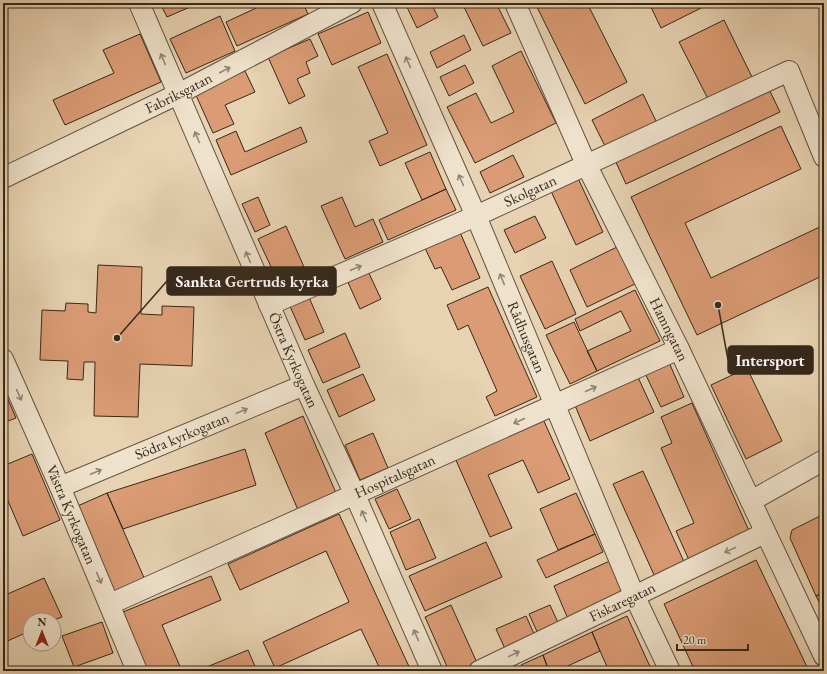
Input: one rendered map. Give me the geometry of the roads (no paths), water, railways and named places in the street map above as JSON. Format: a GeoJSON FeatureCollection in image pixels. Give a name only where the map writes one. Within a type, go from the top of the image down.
{"type":"FeatureCollection","features":[{"type":"Feature","properties":{"kind":"street","name":"Östra Kyrkogatan"},"geometry":{"type":"LineString","coordinates":[[139,3],[304,386],[355,495],[432,671]]}},
{"type":"Feature","properties":{"kind":"street","name":"Fabriksgatan"},"geometry":{"type":"LineString","coordinates":[[3,178],[178,94],[352,3]]}},
{"type":"Feature","properties":{"kind":"street","name":"Rådhusgatan"},"geometry":{"type":"LineString","coordinates":[[382,3],[476,216],[634,595],[670,671]]}},
{"type":"Feature","properties":{"kind":"street","name":"Hamngatan"},"geometry":{"type":"LineString","coordinates":[[515,3],[586,164],[679,349],[824,656]]}},
{"type":"Feature","properties":{"kind":"street","name":"Skolgatan"},"geometry":{"type":"LineString","coordinates":[[269,305],[476,216],[788,72],[824,157]]}},
{"type":"Feature","properties":{"kind":"street","name":"Hospitalsgatan"},"geometry":{"type":"LineString","coordinates":[[110,604],[679,349]]}},
{"type":"Feature","properties":{"kind":"street","name":"Västra Kyrkogatan"},"geometry":{"type":"LineString","coordinates":[[3,359],[60,487],[137,671]]}},
{"type":"Feature","properties":{"kind":"street","name":"Södra kyrkogatan"},"geometry":{"type":"LineString","coordinates":[[60,487],[304,386]]}},
{"type":"Feature","properties":{"kind":"street"},"geometry":{"type":"LineString","coordinates":[[751,501],[824,460]]}},
{"type":"Feature","properties":{"kind":"street","name":"Fiskaregatan"},"geometry":{"type":"LineString","coordinates":[[479,671],[634,595],[766,533]]}},
{"type":"Feature","properties":{"kind":"water"},"geometry":{"type":"Polygon","coordinates":[[[816,3],[824,3],[824,18],[816,3]]]}},
{"type":"Feature","properties":{"kind":"place","name":"Intersport"},"geometry":{"type":"Point","coordinates":[718,305]}},
{"type":"Feature","properties":{"kind":"place","name":"Sankta Gertruds kyrka"},"geometry":{"type":"Point","coordinates":[117,338]}}]}
